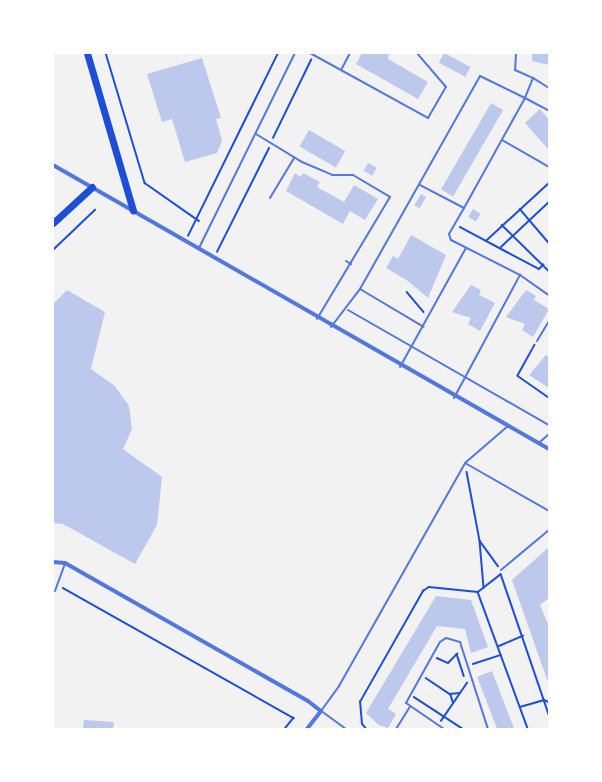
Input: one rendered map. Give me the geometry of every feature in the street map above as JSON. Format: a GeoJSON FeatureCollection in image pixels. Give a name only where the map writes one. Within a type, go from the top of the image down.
{"type":"FeatureCollection","features":[{"type":"Feature","properties":{"kind":"main road"},"geometry":{"type":"LineString","coordinates":[[87,53],[133,210]]}},
{"type":"Feature","properties":{"kind":"main road"},"geometry":{"type":"LineString","coordinates":[[53,223],[92,187]]}},
{"type":"Feature","properties":{"kind":"street"},"geometry":{"type":"LineString","coordinates":[[53,165],[199,248],[317,319],[454,398],[549,449]]}},
{"type":"Feature","properties":{"kind":"street"},"geometry":{"type":"LineString","coordinates":[[53,562],[65,563],[321,711],[307,729]]}},
{"type":"Feature","properties":{"kind":"lane"},"geometry":{"type":"LineString","coordinates":[[199,248],[295,53]]}},
{"type":"Feature","properties":{"kind":"lane"},"geometry":{"type":"LineString","coordinates":[[310,53],[428,118],[446,87],[417,53]]}},
{"type":"Feature","properties":{"kind":"lane"},"geometry":{"type":"LineString","coordinates":[[341,70],[350,53]]}},
{"type":"Feature","properties":{"kind":"lane"},"geometry":{"type":"LineString","coordinates":[[516,53],[515,70],[533,78],[549,88]]}},
{"type":"Feature","properties":{"kind":"lane"},"geometry":{"type":"LineString","coordinates":[[331,327],[348,310],[420,185],[480,76],[549,111]]}},
{"type":"Feature","properties":{"kind":"lane"},"geometry":{"type":"LineString","coordinates":[[533,78],[502,140],[448,237],[466,248],[520,275],[549,295]]}},
{"type":"Feature","properties":{"kind":"lane"},"geometry":{"type":"LineString","coordinates":[[256,134],[294,158],[332,175],[353,175],[390,197],[317,319]]}},
{"type":"Feature","properties":{"kind":"lane"},"geometry":{"type":"LineString","coordinates":[[502,140],[549,167]]}},
{"type":"Feature","properties":{"kind":"lane"},"geometry":{"type":"LineString","coordinates":[[270,198],[294,158]]}},
{"type":"Feature","properties":{"kind":"lane"},"geometry":{"type":"LineString","coordinates":[[420,185],[464,208]]}},
{"type":"Feature","properties":{"kind":"lane"},"geometry":{"type":"LineString","coordinates":[[400,366],[424,327],[466,248]]}},
{"type":"Feature","properties":{"kind":"lane"},"geometry":{"type":"LineString","coordinates":[[346,261],[351,264]]}},
{"type":"Feature","properties":{"kind":"lane"},"geometry":{"type":"LineString","coordinates":[[454,398],[467,379],[520,275]]}},
{"type":"Feature","properties":{"kind":"lane"},"geometry":{"type":"LineString","coordinates":[[360,289],[424,327]]}},
{"type":"Feature","properties":{"kind":"lane"},"geometry":{"type":"LineString","coordinates":[[348,310],[549,425]]}},
{"type":"Feature","properties":{"kind":"lane"},"geometry":{"type":"LineString","coordinates":[[537,341],[549,321]]}},
{"type":"Feature","properties":{"kind":"lane"},"geometry":{"type":"LineString","coordinates":[[346,729],[321,711],[339,686],[465,464],[508,426]]}},
{"type":"Feature","properties":{"kind":"lane"},"geometry":{"type":"LineString","coordinates":[[539,443],[549,434]]}},
{"type":"Feature","properties":{"kind":"lane"},"geometry":{"type":"LineString","coordinates":[[465,464],[549,512]]}},
{"type":"Feature","properties":{"kind":"lane"},"geometry":{"type":"LineString","coordinates":[[501,570],[549,530]]}},
{"type":"Feature","properties":{"kind":"lane"},"geometry":{"type":"LineString","coordinates":[[55,591],[55,586],[65,563]]}},
{"type":"Feature","properties":{"kind":"lane"},"geometry":{"type":"LineString","coordinates":[[444,729],[410,707],[406,701],[442,639],[458,640],[488,729]]}},
{"type":"Feature","properties":{"kind":"lane"},"geometry":{"type":"LineString","coordinates":[[396,729],[410,707]]}},
{"type":"Feature","properties":{"kind":"path"},"geometry":{"type":"LineString","coordinates":[[106,53],[144,184],[199,221]]}},
{"type":"Feature","properties":{"kind":"path"},"geometry":{"type":"LineString","coordinates":[[185,241],[199,221],[278,53]]}},
{"type":"Feature","properties":{"kind":"path"},"geometry":{"type":"LineString","coordinates":[[216,253],[271,144],[313,55]]}},
{"type":"Feature","properties":{"kind":"path"},"geometry":{"type":"LineString","coordinates":[[487,240],[549,183]]}},
{"type":"Feature","properties":{"kind":"path"},"geometry":{"type":"LineString","coordinates":[[500,248],[549,202]]}},
{"type":"Feature","properties":{"kind":"path"},"geometry":{"type":"LineString","coordinates":[[520,209],[549,243]]}},
{"type":"Feature","properties":{"kind":"path"},"geometry":{"type":"LineString","coordinates":[[53,250],[95,210]]}},
{"type":"Feature","properties":{"kind":"path"},"geometry":{"type":"LineString","coordinates":[[454,224],[487,240],[539,269],[543,265]]}},
{"type":"Feature","properties":{"kind":"path"},"geometry":{"type":"LineString","coordinates":[[502,225],[549,272]]}},
{"type":"Feature","properties":{"kind":"path"},"geometry":{"type":"LineString","coordinates":[[407,292],[429,317]]}},
{"type":"Feature","properties":{"kind":"path"},"geometry":{"type":"LineString","coordinates":[[537,341],[518,376],[549,398]]}},
{"type":"Feature","properties":{"kind":"path"},"geometry":{"type":"LineString","coordinates":[[465,464],[480,541],[484,588]]}},
{"type":"Feature","properties":{"kind":"path"},"geometry":{"type":"LineString","coordinates":[[480,541],[501,570],[501,574],[549,714]]}},
{"type":"Feature","properties":{"kind":"path"},"geometry":{"type":"LineString","coordinates":[[478,592],[501,574]]}},
{"type":"Feature","properties":{"kind":"path"},"geometry":{"type":"LineString","coordinates":[[55,586],[67,588],[294,718],[285,729]]}},
{"type":"Feature","properties":{"kind":"path"},"geometry":{"type":"LineString","coordinates":[[498,646],[523,636]]}},
{"type":"Feature","properties":{"kind":"path"},"geometry":{"type":"LineString","coordinates":[[434,662],[437,657],[448,663],[455,654],[462,668],[469,689]]}},
{"type":"Feature","properties":{"kind":"path"},"geometry":{"type":"LineString","coordinates":[[462,668],[501,654]]}},
{"type":"Feature","properties":{"kind":"path"},"geometry":{"type":"LineString","coordinates":[[420,684],[427,672]]}},
{"type":"Feature","properties":{"kind":"path"},"geometry":{"type":"LineString","coordinates":[[421,675],[450,694],[453,703]]}},
{"type":"Feature","properties":{"kind":"path"},"geometry":{"type":"LineString","coordinates":[[439,725],[471,676]]}},
{"type":"Feature","properties":{"kind":"path"},"geometry":{"type":"LineString","coordinates":[[416,690],[412,696],[463,729]]}},
{"type":"Feature","properties":{"kind":"path"},"geometry":{"type":"LineString","coordinates":[[450,694],[460,693]]}},
{"type":"Feature","properties":{"kind":"path"},"geometry":{"type":"LineString","coordinates":[[520,707],[544,700],[549,702]]}},
{"type":"Feature","properties":{"kind":"building"},"geometry":{"type":"Polygon","coordinates":[[[362,53],[389,53],[388,59],[428,82],[418,99],[356,64],[362,53]]]}},
{"type":"Feature","properties":{"kind":"building"},"geometry":{"type":"Polygon","coordinates":[[[444,53],[470,67],[465,77],[439,63],[444,53]]]}},
{"type":"Feature","properties":{"kind":"building"},"geometry":{"type":"Polygon","coordinates":[[[532,53],[549,53],[549,65],[532,61],[532,53]]]}},
{"type":"Feature","properties":{"kind":"building"},"geometry":{"type":"Polygon","coordinates":[[[202,58],[221,118],[216,119],[222,141],[217,153],[185,162],[172,119],[162,122],[147,74],[202,58]]]}},
{"type":"Feature","properties":{"kind":"building"},"geometry":{"type":"Polygon","coordinates":[[[491,103],[503,110],[453,197],[441,190],[491,103]]]}},
{"type":"Feature","properties":{"kind":"building"},"geometry":{"type":"Polygon","coordinates":[[[540,109],[549,120],[548,149],[525,123],[540,109]]]}},
{"type":"Feature","properties":{"kind":"building"},"geometry":{"type":"Polygon","coordinates":[[[309,130],[345,151],[336,167],[300,146],[309,130]]]}},
{"type":"Feature","properties":{"kind":"building"},"geometry":{"type":"Polygon","coordinates":[[[368,163],[377,168],[372,176],[364,171],[368,163]]]}},
{"type":"Feature","properties":{"kind":"building"},"geometry":{"type":"Polygon","coordinates":[[[295,173],[301,177],[303,173],[320,182],[317,187],[344,202],[354,185],[378,199],[365,220],[350,211],[343,224],[286,191],[295,173]]]}},
{"type":"Feature","properties":{"kind":"building"},"geometry":{"type":"Polygon","coordinates":[[[421,194],[426,197],[419,208],[414,205],[421,194]]]}},
{"type":"Feature","properties":{"kind":"building"},"geometry":{"type":"Polygon","coordinates":[[[473,209],[481,214],[476,221],[468,217],[473,209]]]}},
{"type":"Feature","properties":{"kind":"building"},"geometry":{"type":"Polygon","coordinates":[[[411,235],[446,255],[428,298],[408,281],[386,268],[393,256],[398,259],[411,235]]]}},
{"type":"Feature","properties":{"kind":"building"},"geometry":{"type":"Polygon","coordinates":[[[471,285],[481,290],[479,295],[495,303],[480,331],[468,324],[471,318],[452,312],[471,285]]]}},
{"type":"Feature","properties":{"kind":"building"},"geometry":{"type":"Polygon","coordinates":[[[67,290],[105,312],[91,369],[115,386],[129,406],[132,429],[123,449],[162,477],[157,525],[135,564],[63,524],[53,523],[53,304],[67,290]]]}},
{"type":"Feature","properties":{"kind":"building"},"geometry":{"type":"Polygon","coordinates":[[[526,290],[536,296],[534,300],[549,309],[533,337],[522,330],[525,324],[506,317],[526,290]]]}},
{"type":"Feature","properties":{"kind":"building"},"geometry":{"type":"Polygon","coordinates":[[[546,355],[549,356],[549,388],[529,375],[546,355]]]}},
{"type":"Feature","properties":{"kind":"building"},"geometry":{"type":"Polygon","coordinates":[[[549,547],[549,598],[540,605],[549,627],[549,685],[512,580],[549,547]]]}},
{"type":"Feature","properties":{"kind":"building"},"geometry":{"type":"Polygon","coordinates":[[[436,596],[471,600],[488,647],[471,653],[465,629],[437,626],[388,709],[396,714],[388,728],[379,725],[366,713],[436,596]]]}},
{"type":"Feature","properties":{"kind":"building"},"geometry":{"type":"Polygon","coordinates":[[[492,671],[514,729],[497,729],[477,677],[492,671]]]}},
{"type":"Feature","properties":{"kind":"building"},"geometry":{"type":"Polygon","coordinates":[[[84,720],[114,722],[113,729],[83,729],[84,720]]]}}]}
